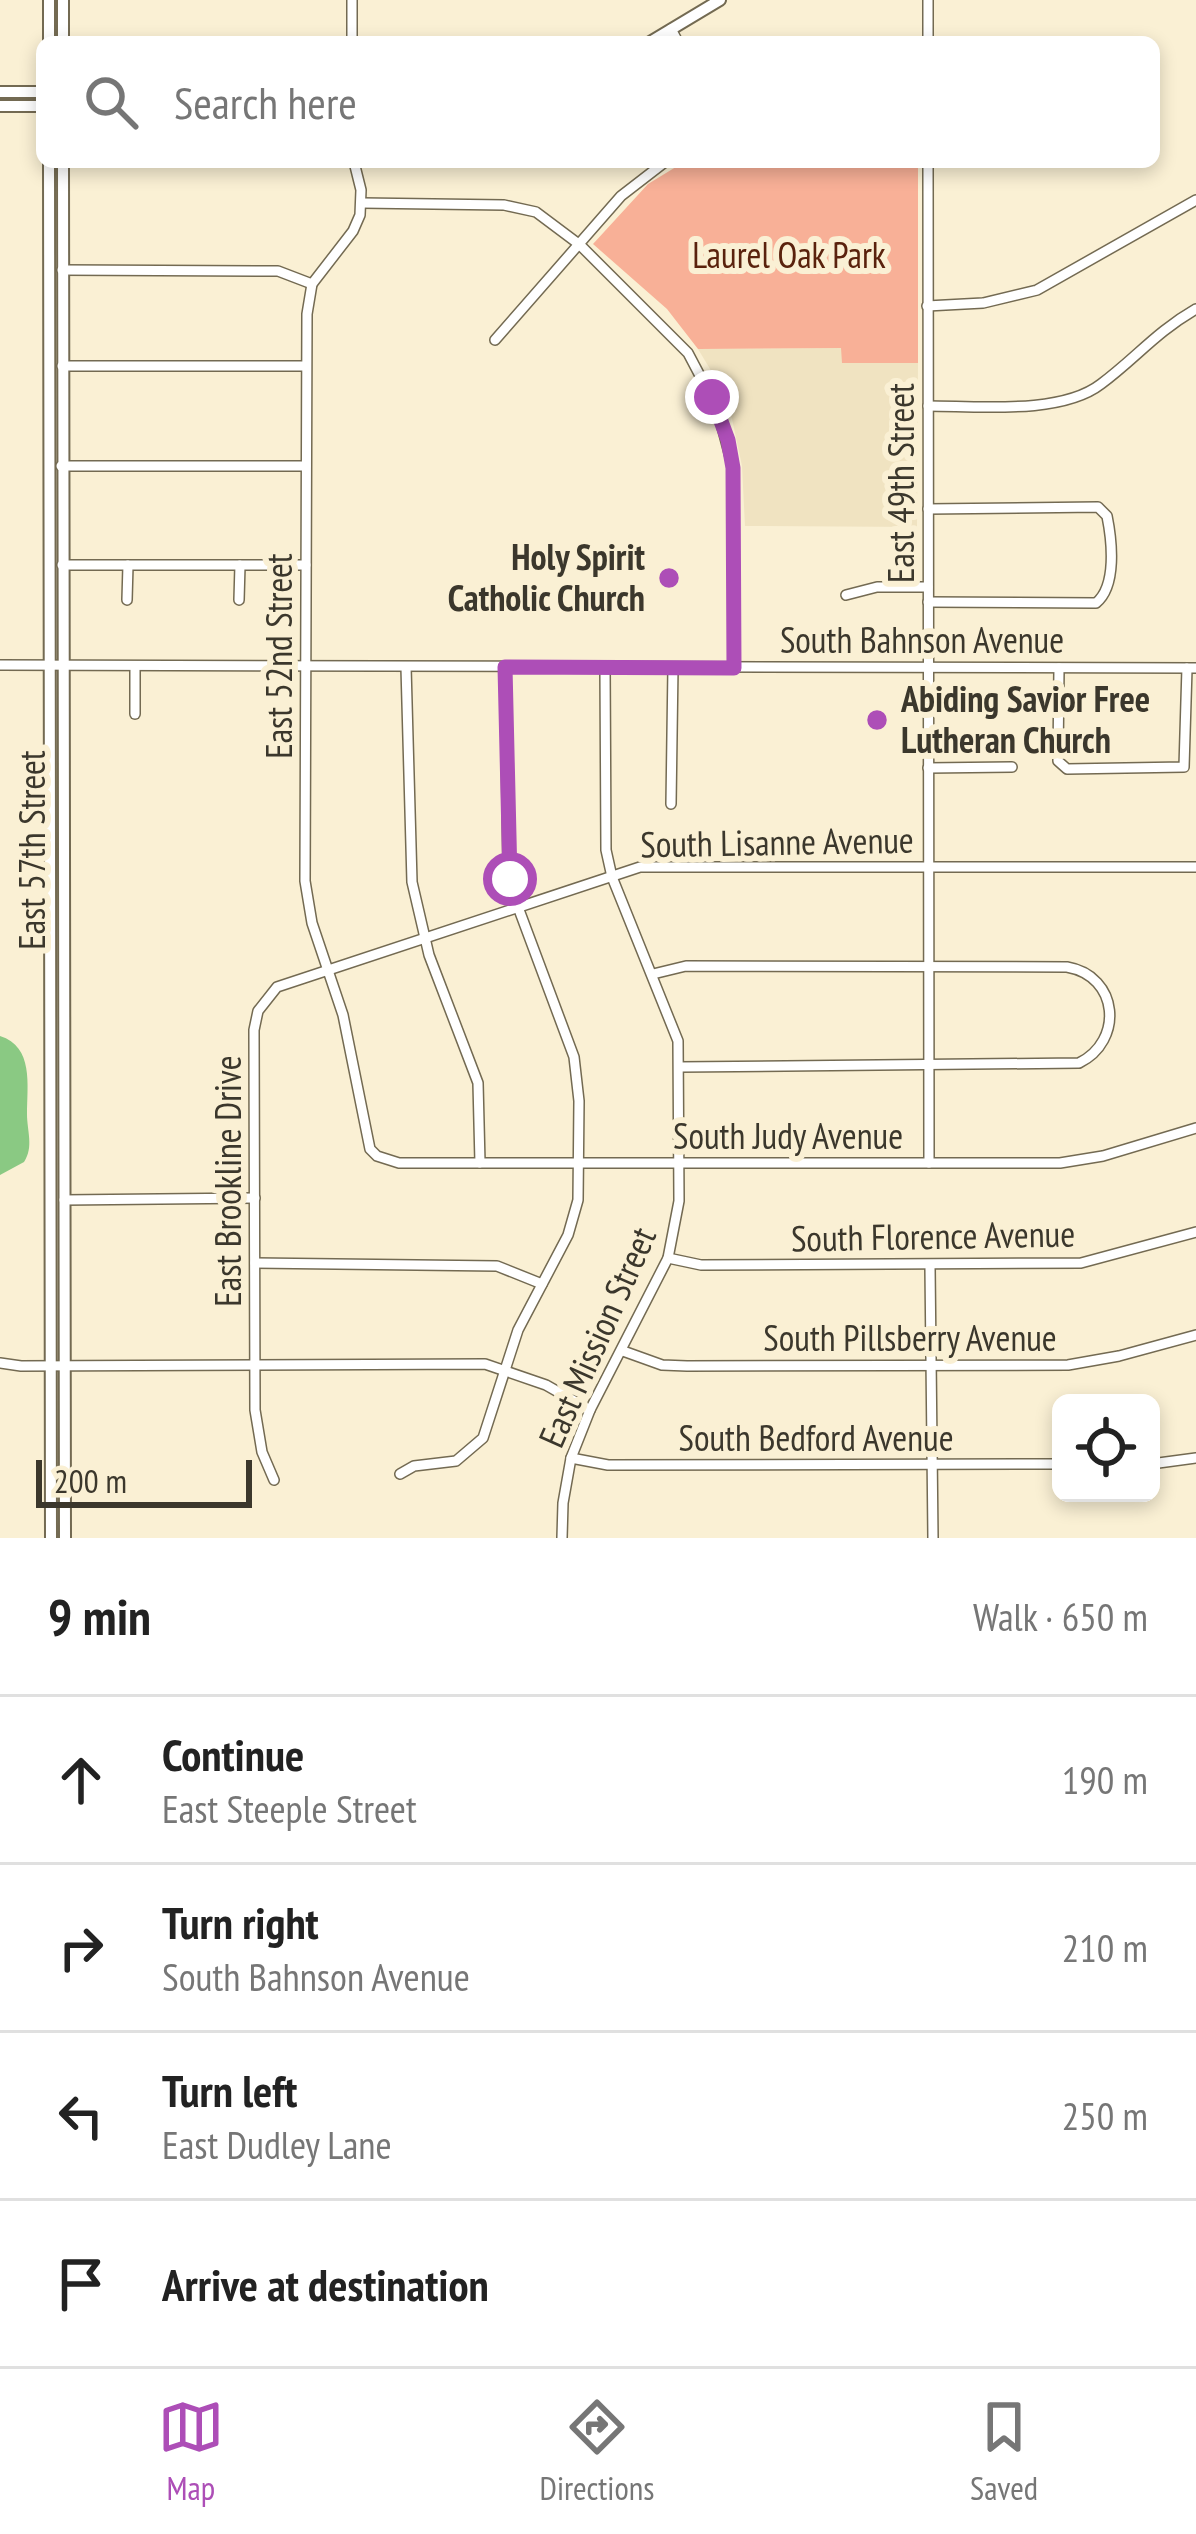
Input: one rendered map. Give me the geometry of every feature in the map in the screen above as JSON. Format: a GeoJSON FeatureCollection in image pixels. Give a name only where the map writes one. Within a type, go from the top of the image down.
{"type":"FeatureCollection","features":[{"type":"Feature","properties":{"kind":"main road"},"geometry":{"type":"LineString","coordinates":[[49,0],[49,36]]}},
{"type":"Feature","properties":{"kind":"main road"},"geometry":{"type":"LineString","coordinates":[[63,0],[63,36]]}},
{"type":"Feature","properties":{"kind":"main road"},"geometry":{"type":"LineString","coordinates":[[660,36],[720,0]]}},
{"type":"Feature","properties":{"kind":"main road"},"geometry":{"type":"LineString","coordinates":[[0,92],[36,92]]}},
{"type":"Feature","properties":{"kind":"main road"},"geometry":{"type":"LineString","coordinates":[[0,106],[36,106]]}},
{"type":"Feature","properties":{"kind":"main road","name":"East 57th Street"},"geometry":{"type":"LineString","coordinates":[[49,168],[65,1538]]}},
{"type":"Feature","properties":{"kind":"main road","name":"East 57th Street"},"geometry":{"type":"LineString","coordinates":[[51,1538],[54,666],[62,565],[63,168]]}},
{"type":"Feature","properties":{"kind":"street"},"geometry":{"type":"LineString","coordinates":[[352,0],[352,36]]}},
{"type":"Feature","properties":{"kind":"street"},"geometry":{"type":"LineString","coordinates":[[928,0],[928,36]]}},
{"type":"Feature","properties":{"kind":"street"},"geometry":{"type":"LineString","coordinates":[[671,29],[675,36]]}},
{"type":"Feature","properties":{"kind":"street"},"geometry":{"type":"LineString","coordinates":[[62,270],[278,271],[312,284],[353,231],[362,203],[355,168]]}},
{"type":"Feature","properties":{"kind":"street"},"geometry":{"type":"LineString","coordinates":[[495,340],[621,196],[657,168]]}},
{"type":"Feature","properties":{"kind":"street","name":"East 49th Street"},"geometry":{"type":"LineString","coordinates":[[928,168],[929,1163]]}},
{"type":"Feature","properties":{"kind":"street"},"geometry":{"type":"LineString","coordinates":[[927,306],[983,303],[1037,290],[1196,200]]}},
{"type":"Feature","properties":{"kind":"street"},"geometry":{"type":"LineString","coordinates":[[362,203],[514,206],[542,215],[580,244],[688,353],[717,408],[733,468],[734,668]]}},
{"type":"Feature","properties":{"kind":"street","name":"East 52nd Street"},"geometry":{"type":"LineString","coordinates":[[312,284],[306,365],[305,881],[312,923],[343,1015],[366,1139],[377,1156]]}},
{"type":"Feature","properties":{"kind":"street"},"geometry":{"type":"LineString","coordinates":[[928,406],[1042,404],[1099,387],[1147,341],[1196,309]]}},
{"type":"Feature","properties":{"kind":"street"},"geometry":{"type":"LineString","coordinates":[[62,366],[306,365]]}},
{"type":"Feature","properties":{"kind":"street"},"geometry":{"type":"LineString","coordinates":[[62,466],[306,466]]}},
{"type":"Feature","properties":{"kind":"street"},"geometry":{"type":"LineString","coordinates":[[928,509],[1098,507],[1108,516],[1110,557],[1107,592],[1096,603],[928,602]]}},
{"type":"Feature","properties":{"kind":"street"},"geometry":{"type":"LineString","coordinates":[[62,565],[306,565]]}},
{"type":"Feature","properties":{"kind":"street"},"geometry":{"type":"LineString","coordinates":[[127,600],[128,565]]}},
{"type":"Feature","properties":{"kind":"street"},"geometry":{"type":"LineString","coordinates":[[239,600],[240,565]]}},
{"type":"Feature","properties":{"kind":"street"},"geometry":{"type":"LineString","coordinates":[[846,596],[877,587],[928,587]]}},
{"type":"Feature","properties":{"kind":"street","name":"South Bahnson Avenue"},"geometry":{"type":"LineString","coordinates":[[0,665],[1192,668]]}},
{"type":"Feature","properties":{"kind":"street"},"geometry":{"type":"LineString","coordinates":[[135,666],[135,714]]}},
{"type":"Feature","properties":{"kind":"street"},"geometry":{"type":"LineString","coordinates":[[406,667],[409,849],[424,937],[478,1083],[480,1163]]}},
{"type":"Feature","properties":{"kind":"street"},"geometry":{"type":"LineString","coordinates":[[400,1474],[414,1466],[456,1461],[477,1446],[490,1427],[518,1330],[574,1219],[579,1163],[574,1057],[518,907],[507,851],[505,667]]}},
{"type":"Feature","properties":{"kind":"street","name":"East Mission Street"},"geometry":{"type":"LineString","coordinates":[[562,1538],[562,1503],[571,1458],[590,1410],[668,1258],[680,1164],[678,1041],[613,877],[604,834],[605,667]]}},
{"type":"Feature","properties":{"kind":"street"},"geometry":{"type":"LineString","coordinates":[[671,804],[673,667]]}},
{"type":"Feature","properties":{"kind":"street"},"geometry":{"type":"LineString","coordinates":[[1059,668],[1058,760],[1067,770],[1184,767],[1192,668]]}},
{"type":"Feature","properties":{"kind":"street"},"geometry":{"type":"LineString","coordinates":[[928,768],[1012,767]]}},
{"type":"Feature","properties":{"kind":"street","name":"South Lisanne Avenue"},"geometry":{"type":"LineString","coordinates":[[372,954],[651,866],[1196,867]]}},
{"type":"Feature","properties":{"kind":"street","name":"East Brookline Drive"},"geometry":{"type":"LineString","coordinates":[[274,1480],[257,1427],[254,1030],[258,1011],[277,987],[372,954]]}},
{"type":"Feature","properties":{"kind":"street"},"geometry":{"type":"LineString","coordinates":[[653,974],[686,966],[1082,970],[1103,988],[1108,1015],[1103,1044],[1079,1064],[680,1067]]}},
{"type":"Feature","properties":{"kind":"street","name":"South Judy Avenue"},"geometry":{"type":"LineString","coordinates":[[377,1156],[399,1163],[1085,1160],[1196,1128]]}},
{"type":"Feature","properties":{"kind":"street"},"geometry":{"type":"LineString","coordinates":[[64,1200],[255,1198]]}},
{"type":"Feature","properties":{"kind":"street","name":"South Florence Avenue"},"geometry":{"type":"LineString","coordinates":[[668,1258],[700,1265],[1081,1263],[1196,1232]]}},
{"type":"Feature","properties":{"kind":"street"},"geometry":{"type":"LineString","coordinates":[[255,1263],[497,1266],[542,1284]]}},
{"type":"Feature","properties":{"kind":"street"},"geometry":{"type":"LineString","coordinates":[[930,1267],[933,1538]]}},
{"type":"Feature","properties":{"kind":"street","name":"South Pillsberry Avenue"},"geometry":{"type":"LineString","coordinates":[[623,1351],[662,1365],[687,1366],[1068,1365],[1196,1336]]}},
{"type":"Feature","properties":{"kind":"street"},"geometry":{"type":"LineString","coordinates":[[0,1363],[470,1364],[506,1369],[590,1410]]}},
{"type":"Feature","properties":{"kind":"street","name":"South Bedford Avenue"},"geometry":{"type":"LineString","coordinates":[[571,1458],[608,1465],[1052,1464]]}},
{"type":"Feature","properties":{"kind":"street"},"geometry":{"type":"LineString","coordinates":[[1160,1463],[1196,1458]]}},
{"type":"Feature","properties":{"kind":"shaded area"},"geometry":{"type":"Polygon","coordinates":[[[842,348],[842,363],[918,363],[917,527],[745,526],[742,466],[732,419],[698,349],[842,348]]]}},
{"type":"Feature","properties":{"kind":"shaded area"},"geometry":{"type":"Polygon","coordinates":[[[0,1036],[11,1041],[23,1058],[29,1145],[24,1162],[0,1175],[0,1036]]]}},
{"type":"Feature","properties":{"kind":"green space","name":"Laurel Oak Park"},"geometry":{"type":"Polygon","coordinates":[[[674,168],[918,168],[918,363],[842,363],[841,348],[698,349],[667,309],[593,244],[648,184],[674,168]]]}},
{"type":"Feature","properties":{"kind":"place","name":"Holy Spirit Catholic Church"},"geometry":{"type":"Point","coordinates":[669,578]}},
{"type":"Feature","properties":{"kind":"place","name":"Abiding Savior Free Lutheran Church"},"geometry":{"type":"Point","coordinates":[877,720]}},
{"type":"Feature","properties":{"kind":"route"},"geometry":{"type":"LineString","coordinates":[[510,879],[505,667],[734,668],[733,468],[712,397]]}}]}
